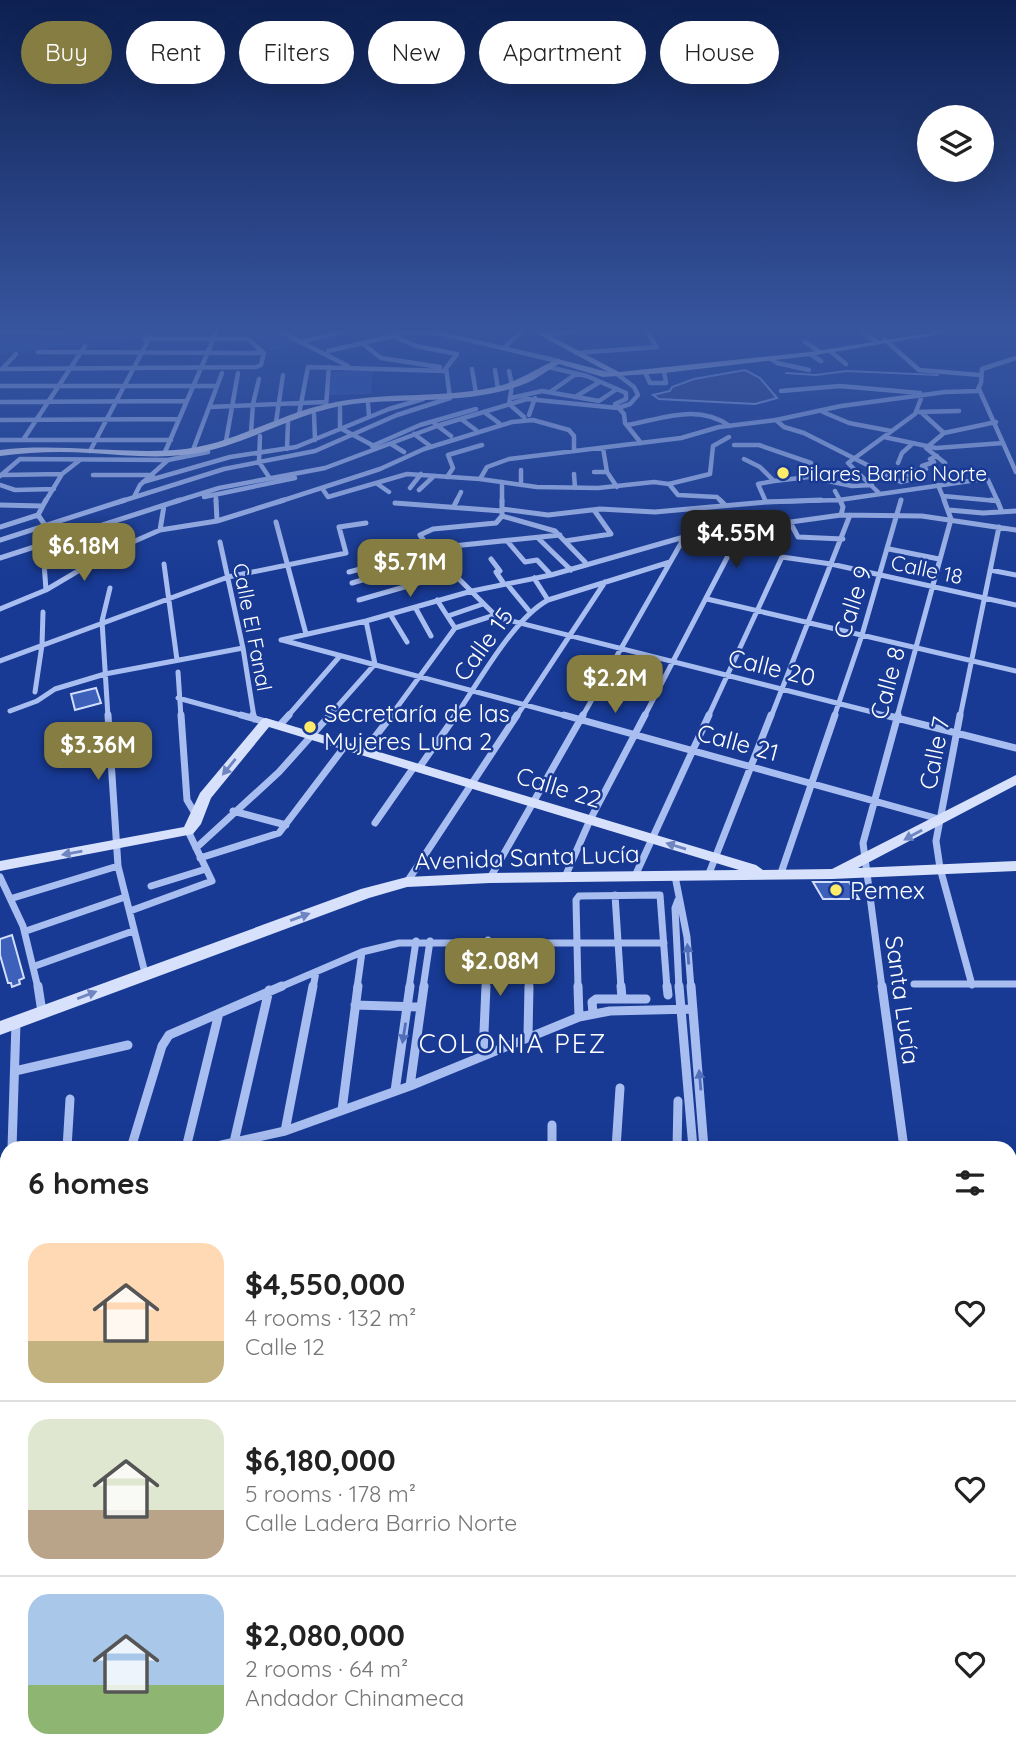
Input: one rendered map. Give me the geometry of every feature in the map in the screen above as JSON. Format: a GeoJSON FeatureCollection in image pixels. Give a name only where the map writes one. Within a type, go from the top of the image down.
{"type":"FeatureCollection","features":[{"type":"Feature","properties":{"kind":"street"},"geometry":{"type":"LineString","coordinates":[[1,475],[21,448],[39,414]]}},
{"type":"Feature","properties":{"kind":"street"},"geometry":{"type":"LineString","coordinates":[[90,451],[110,414]]}},
{"type":"Feature","properties":{"kind":"street"},"geometry":{"type":"LineString","coordinates":[[134,497],[143,482],[153,475],[167,456],[181,414]]}},
{"type":"Feature","properties":{"kind":"street"},"geometry":{"type":"LineString","coordinates":[[193,450],[207,414]]}},
{"type":"Feature","properties":{"kind":"street"},"geometry":{"type":"LineString","coordinates":[[230,414],[228,445],[230,457]]}},
{"type":"Feature","properties":{"kind":"street"},"geometry":{"type":"LineString","coordinates":[[254,414],[259,462],[269,477]]}},
{"type":"Feature","properties":{"kind":"street"},"geometry":{"type":"LineString","coordinates":[[276,422],[277,414]]}},
{"type":"Feature","properties":{"kind":"street"},"geometry":{"type":"LineString","coordinates":[[21,448],[167,456],[228,445],[298,414]]}},
{"type":"Feature","properties":{"kind":"street"},"geometry":{"type":"LineString","coordinates":[[314,414],[315,440]]}},
{"type":"Feature","properties":{"kind":"street"},"geometry":{"type":"LineString","coordinates":[[340,414],[340,428]]}},
{"type":"Feature","properties":{"kind":"street"},"geometry":{"type":"LineString","coordinates":[[143,482],[230,457],[287,449],[374,414]]}},
{"type":"Feature","properties":{"kind":"street"},"geometry":{"type":"LineString","coordinates":[[1,537],[215,472],[306,454],[400,414]]}},
{"type":"Feature","properties":{"kind":"street"},"geometry":{"type":"LineString","coordinates":[[337,463],[432,421],[458,414]]}},
{"type":"Feature","properties":{"kind":"street"},"geometry":{"type":"LineString","coordinates":[[166,506],[316,471],[414,434],[476,414]]}},
{"type":"Feature","properties":{"kind":"street"},"geometry":{"type":"LineString","coordinates":[[487,414],[499,423]]}},
{"type":"Feature","properties":{"kind":"street"},"geometry":{"type":"LineString","coordinates":[[624,414],[624,421],[641,443]]}},
{"type":"Feature","properties":{"kind":"street"},"geometry":{"type":"LineString","coordinates":[[627,425],[689,414]]}},
{"type":"Feature","properties":{"kind":"street"},"geometry":{"type":"LineString","coordinates":[[714,414],[730,426]]}},
{"type":"Feature","properties":{"kind":"street"},"geometry":{"type":"LineString","coordinates":[[480,479],[487,467],[499,461],[681,438],[723,427],[809,414]]}},
{"type":"Feature","properties":{"kind":"street"},"geometry":{"type":"LineString","coordinates":[[828,414],[849,423],[891,431]]}},
{"type":"Feature","properties":{"kind":"street"},"geometry":{"type":"LineString","coordinates":[[879,493],[848,465],[917,414]]}},
{"type":"Feature","properties":{"kind":"street"},"geometry":{"type":"LineString","coordinates":[[921,414],[944,433]]}},
{"type":"Feature","properties":{"kind":"street"},"geometry":{"type":"LineString","coordinates":[[992,414],[1016,471]]}},
{"type":"Feature","properties":{"kind":"street"},"geometry":{"type":"LineString","coordinates":[[0,420],[179,419]]}},
{"type":"Feature","properties":{"kind":"street"},"geometry":{"type":"LineString","coordinates":[[461,419],[476,430]]}},
{"type":"Feature","properties":{"kind":"street"},"geometry":{"type":"LineString","coordinates":[[0,609],[46,590],[110,552],[160,530],[217,521],[357,477],[424,449],[527,419],[569,430],[574,436],[574,450]]}},
{"type":"Feature","properties":{"kind":"street"},"geometry":{"type":"LineString","coordinates":[[776,420],[785,427],[804,433],[852,460],[901,482],[913,479],[906,473],[926,469],[922,466],[934,462],[930,459],[937,456]]}},
{"type":"Feature","properties":{"kind":"street"},"geometry":{"type":"LineString","coordinates":[[432,421],[450,436]]}},
{"type":"Feature","properties":{"kind":"street"},"geometry":{"type":"LineString","coordinates":[[287,449],[288,422]]}},
{"type":"Feature","properties":{"kind":"street"},"geometry":{"type":"LineString","coordinates":[[926,448],[944,433],[996,422]]}},
{"type":"Feature","properties":{"kind":"street"},"geometry":{"type":"LineString","coordinates":[[723,427],[745,462],[763,469],[774,481]]}},
{"type":"Feature","properties":{"kind":"street"},"geometry":{"type":"LineString","coordinates":[[340,428],[374,446]]}},
{"type":"Feature","properties":{"kind":"street"},"geometry":{"type":"LineString","coordinates":[[414,434],[429,445]]}},
{"type":"Feature","properties":{"kind":"street"},"geometry":{"type":"LineString","coordinates":[[322,488],[326,497],[404,475],[421,474],[575,488],[617,487],[654,482],[669,484],[710,474],[710,450],[717,440],[729,437]]}},
{"type":"Feature","properties":{"kind":"street"},"geometry":{"type":"LineString","coordinates":[[884,437],[926,448],[1003,443]]}},
{"type":"Feature","properties":{"kind":"street"},"geometry":{"type":"LineString","coordinates":[[0,440],[21,448],[81,460],[208,452]]}},
{"type":"Feature","properties":{"kind":"street"},"geometry":{"type":"LineString","coordinates":[[1,454],[21,448],[96,440],[171,440]]}},
{"type":"Feature","properties":{"kind":"street"},"geometry":{"type":"LineString","coordinates":[[391,444],[404,452]]}},
{"type":"Feature","properties":{"kind":"street"},"geometry":{"type":"LineString","coordinates":[[447,477],[453,468],[448,457],[450,454],[482,445]]}},
{"type":"Feature","properties":{"kind":"street"},"geometry":{"type":"LineString","coordinates":[[734,445],[759,445],[812,466],[809,477]]}},
{"type":"Feature","properties":{"kind":"street"},"geometry":{"type":"LineString","coordinates":[[898,463],[901,455],[911,445]]}},
{"type":"Feature","properties":{"kind":"street"},"geometry":{"type":"LineString","coordinates":[[603,447],[607,472],[617,487]]}},
{"type":"Feature","properties":{"kind":"street"},"geometry":{"type":"LineString","coordinates":[[926,448],[945,463]]}},
{"type":"Feature","properties":{"kind":"street"},"geometry":{"type":"LineString","coordinates":[[0,527],[38,515],[62,474],[81,460]]}},
{"type":"Feature","properties":{"kind":"street"},"geometry":{"type":"LineString","coordinates":[[521,470],[521,485]]}},
{"type":"Feature","properties":{"kind":"street"},"geometry":{"type":"LineString","coordinates":[[0,558],[219,488],[269,477],[316,471]]}},
{"type":"Feature","properties":{"kind":"street"},"geometry":{"type":"LineString","coordinates":[[594,472],[607,472]]}},
{"type":"Feature","properties":{"kind":"street"},"geometry":{"type":"LineString","coordinates":[[1,475],[62,474]]}},
{"type":"Feature","properties":{"kind":"street"},"geometry":{"type":"LineString","coordinates":[[410,488],[421,474]]}},
{"type":"Feature","properties":{"kind":"street"},"geometry":{"type":"LineString","coordinates":[[574,474],[575,488]]}},
{"type":"Feature","properties":{"kind":"street"},"geometry":{"type":"LineString","coordinates":[[93,475],[153,475]]}},
{"type":"Feature","properties":{"kind":"street"},"geometry":{"type":"LineString","coordinates":[[419,490],[434,476]]}},
{"type":"Feature","properties":{"kind":"street"},"geometry":{"type":"LineString","coordinates":[[357,477],[389,480]]}},
{"type":"Feature","properties":{"kind":"street"},"geometry":{"type":"LineString","coordinates":[[766,502],[758,484],[809,477],[852,486],[872,485]]}},
{"type":"Feature","properties":{"kind":"street"},"geometry":{"type":"LineString","coordinates":[[395,503],[548,515],[594,510],[655,512],[766,502],[839,500],[988,480],[1002,512]]}},
{"type":"Feature","properties":{"kind":"street"},"geometry":{"type":"LineString","coordinates":[[364,751],[455,628],[495,615],[421,539],[424,531],[496,523],[502,512],[502,482]]}},
{"type":"Feature","properties":{"kind":"street"},"geometry":{"type":"LineString","coordinates":[[376,483],[388,492]]}},
{"type":"Feature","properties":{"kind":"street"},"geometry":{"type":"LineString","coordinates":[[669,484],[678,495],[717,496],[726,506]]}},
{"type":"Feature","properties":{"kind":"street"},"geometry":{"type":"LineString","coordinates":[[0,485],[15,490],[54,489]]}},
{"type":"Feature","properties":{"kind":"street"},"geometry":{"type":"LineString","coordinates":[[938,485],[951,519]]}},
{"type":"Feature","properties":{"kind":"street"},"geometry":{"type":"LineString","coordinates":[[835,491],[843,507],[841,515]]}},
{"type":"Feature","properties":{"kind":"street"},"geometry":{"type":"LineString","coordinates":[[454,506],[461,492]]}},
{"type":"Feature","properties":{"kind":"street"},"geometry":{"type":"LineString","coordinates":[[216,495],[217,521]]}},
{"type":"Feature","properties":{"kind":"street"},"geometry":{"type":"LineString","coordinates":[[943,496],[998,500]]}},
{"type":"Feature","properties":{"kind":"street","name":"Calle 9"},"geometry":{"type":"LineString","coordinates":[[781,873],[862,635],[899,515],[901,500]]}},
{"type":"Feature","properties":{"kind":"street"},"geometry":{"type":"LineString","coordinates":[[0,505],[42,506]]}},
{"type":"Feature","properties":{"kind":"street"},"geometry":{"type":"LineString","coordinates":[[160,530],[166,506]]}},
{"type":"Feature","properties":{"kind":"street"},"geometry":{"type":"LineString","coordinates":[[565,541],[611,533],[594,510]]}},
{"type":"Feature","properties":{"kind":"street"},"geometry":{"type":"LineString","coordinates":[[949,510],[1016,511]]}},
{"type":"Feature","properties":{"kind":"street"},"geometry":{"type":"LineString","coordinates":[[502,512],[552,530],[585,562]]}},
{"type":"Feature","properties":{"kind":"street"},"geometry":{"type":"LineString","coordinates":[[38,515],[45,525]]}},
{"type":"Feature","properties":{"kind":"street"},"geometry":{"type":"LineString","coordinates":[[276,522],[306,634],[366,621],[472,591],[571,570],[684,537],[841,515],[899,515],[951,519],[1016,530]]}},
{"type":"Feature","properties":{"kind":"street"},"geometry":{"type":"LineString","coordinates":[[708,876],[713,857],[843,539],[850,515]]}},
{"type":"Feature","properties":{"kind":"street","name":"Calle 8"},"geometry":{"type":"LineString","coordinates":[[866,857],[863,843],[951,519]]}},
{"type":"Feature","properties":{"kind":"street"},"geometry":{"type":"LineString","coordinates":[[790,522],[796,536],[802,538],[843,539]]}},
{"type":"Feature","properties":{"kind":"street"},"geometry":{"type":"LineString","coordinates":[[0,660],[228,577],[345,553],[339,528],[366,523]]}},
{"type":"Feature","properties":{"kind":"street","name":"Calle 7"},"geometry":{"type":"LineString","coordinates":[[972,985],[940,867],[936,841],[999,527]]}},
{"type":"Feature","properties":{"kind":"street"},"geometry":{"type":"LineString","coordinates":[[565,877],[590,820],[742,529]]}},
{"type":"Feature","properties":{"kind":"street"},"geometry":{"type":"LineString","coordinates":[[55,541],[77,543],[109,534],[110,552]]}},
{"type":"Feature","properties":{"kind":"street"},"geometry":{"type":"LineString","coordinates":[[349,572],[453,545],[560,536]]}},
{"type":"Feature","properties":{"kind":"street"},"geometry":{"type":"LineString","coordinates":[[490,878],[684,537]]}},
{"type":"Feature","properties":{"kind":"street"},"geometry":{"type":"LineString","coordinates":[[539,539],[571,570]]}},
{"type":"Feature","properties":{"kind":"street","name":"Calle El Fanal"},"geometry":{"type":"LineString","coordinates":[[220,542],[243,648],[266,722]]}},
{"type":"Feature","properties":{"kind":"street"},"geometry":{"type":"LineString","coordinates":[[508,542],[526,562],[537,560],[551,575]]}},
{"type":"Feature","properties":{"kind":"street"},"geometry":{"type":"LineString","coordinates":[[889,549],[939,559]]}},
{"type":"Feature","properties":{"kind":"street","name":"Calle 18"},"geometry":{"type":"LineString","coordinates":[[758,611],[780,558],[790,556],[1016,605]]}},
{"type":"Feature","properties":{"kind":"street"},"geometry":{"type":"LineString","coordinates":[[352,583],[438,558]]}},
{"type":"Feature","properties":{"kind":"street"},"geometry":{"type":"LineString","coordinates":[[491,559],[500,571],[496,572],[530,612]]}},
{"type":"Feature","properties":{"kind":"street","name":"Calle 15"},"geometry":{"type":"LineString","coordinates":[[375,823],[530,612],[548,600],[670,562]]}},
{"type":"Feature","properties":{"kind":"street"},"geometry":{"type":"LineString","coordinates":[[44,563],[46,590]]}},
{"type":"Feature","properties":{"kind":"street"},"geometry":{"type":"LineString","coordinates":[[164,565],[177,660]]}},
{"type":"Feature","properties":{"kind":"street"},"geometry":{"type":"LineString","coordinates":[[990,570],[1016,575]]}},
{"type":"Feature","properties":{"kind":"street"},"geometry":{"type":"LineString","coordinates":[[359,600],[453,573]]}},
{"type":"Feature","properties":{"kind":"street"},"geometry":{"type":"LineString","coordinates":[[534,578],[548,600]]}},
{"type":"Feature","properties":{"kind":"street"},"geometry":{"type":"LineString","coordinates":[[407,883],[605,582]]}},
{"type":"Feature","properties":{"kind":"street"},"geometry":{"type":"LineString","coordinates":[[110,589],[102,621],[115,845],[145,974]]}},
{"type":"Feature","properties":{"kind":"street"},"geometry":{"type":"LineString","coordinates":[[707,599],[1016,671]]}},
{"type":"Feature","properties":{"kind":"street"},"geometry":{"type":"LineString","coordinates":[[437,600],[455,628]]}},
{"type":"Feature","properties":{"kind":"street"},"geometry":{"type":"LineString","coordinates":[[448,616],[483,604]]}},
{"type":"Feature","properties":{"kind":"street"},"geometry":{"type":"LineString","coordinates":[[415,607],[431,636]]}},
{"type":"Feature","properties":{"kind":"street"},"geometry":{"type":"LineString","coordinates":[[635,876],[725,675],[758,611]]}},
{"type":"Feature","properties":{"kind":"street"},"geometry":{"type":"LineString","coordinates":[[35,692],[42,645],[43,612]]}},
{"type":"Feature","properties":{"kind":"street"},"geometry":{"type":"LineString","coordinates":[[390,614],[407,642]]}},
{"type":"Feature","properties":{"kind":"street","name":"Calle 20"},"geometry":{"type":"LineString","coordinates":[[495,615],[1016,748]]}},
{"type":"Feature","properties":{"kind":"street"},"geometry":{"type":"LineString","coordinates":[[196,848],[314,736],[375,664],[366,621]]}},
{"type":"Feature","properties":{"kind":"street","name":"Calle 21"},"geometry":{"type":"LineString","coordinates":[[306,634],[281,640],[422,676],[940,819]]}},
{"type":"Feature","properties":{"kind":"street"},"geometry":{"type":"LineString","coordinates":[[10,711],[37,701],[55,689],[106,674],[243,648]]}},
{"type":"Feature","properties":{"kind":"street"},"geometry":{"type":"LineString","coordinates":[[0,866],[188,831],[194,824],[205,796],[266,722],[340,656]]}},
{"type":"Feature","properties":{"kind":"street"},"geometry":{"type":"LineString","coordinates":[[178,672],[187,800],[196,815]]}},
{"type":"Feature","properties":{"kind":"street","name":"Calle 22"},"geometry":{"type":"LineString","coordinates":[[178,698],[314,736],[765,873]]}},
{"type":"Feature","properties":{"kind":"street"},"geometry":{"type":"LineString","coordinates":[[200,858],[275,835],[286,825],[345,746]]}},
{"type":"Feature","properties":{"kind":"street","name":"Avenida Santa Lucía"},"geometry":{"type":"LineString","coordinates":[[0,1028],[366,894],[407,883],[490,878],[832,874],[1016,778]]}},
{"type":"Feature","properties":{"kind":"street"},"geometry":{"type":"LineString","coordinates":[[233,811],[286,825]]}},
{"type":"Feature","properties":{"kind":"street"},"geometry":{"type":"LineString","coordinates":[[130,911],[209,883],[212,878],[188,831]]}},
{"type":"Feature","properties":{"kind":"street","name":"Santa Lucía"},"geometry":{"type":"LineString","coordinates":[[866,857],[903,1141]]}},
{"type":"Feature","properties":{"kind":"street"},"geometry":{"type":"LineString","coordinates":[[13,898],[118,866]]}},
{"type":"Feature","properties":{"kind":"street"},"geometry":{"type":"LineString","coordinates":[[832,874],[940,867],[1016,866]]}},
{"type":"Feature","properties":{"kind":"street"},"geometry":{"type":"LineString","coordinates":[[151,886],[206,869]]}},
{"type":"Feature","properties":{"kind":"street"},"geometry":{"type":"LineString","coordinates":[[675,876],[687,937],[706,1141]]}},
{"type":"Feature","properties":{"kind":"street"},"geometry":{"type":"LineString","coordinates":[[0,877],[13,898],[26,930],[42,1012]]}},
{"type":"Feature","properties":{"kind":"street"},"geometry":{"type":"LineString","coordinates":[[615,895],[622,998]]}},
{"type":"Feature","properties":{"kind":"street"},"geometry":{"type":"LineString","coordinates":[[579,1017],[576,900],[581,896],[660,897],[668,995]]}},
{"type":"Feature","properties":{"kind":"street"},"geometry":{"type":"LineString","coordinates":[[26,930],[125,897]]}},
{"type":"Feature","properties":{"kind":"street"},"geometry":{"type":"LineString","coordinates":[[678,900],[675,908],[680,1009],[691,1141]]}},
{"type":"Feature","properties":{"kind":"street"},"geometry":{"type":"LineString","coordinates":[[35,966],[133,931]]}},
{"type":"Feature","properties":{"kind":"street"},"geometry":{"type":"LineString","coordinates":[[484,1055],[488,940]]}},
{"type":"Feature","properties":{"kind":"street"},"geometry":{"type":"LineString","coordinates":[[133,1141],[166,1038],[269,990],[362,952],[380,946],[416,941],[664,943]]}},
{"type":"Feature","properties":{"kind":"street"},"geometry":{"type":"LineString","coordinates":[[395,1091],[416,941]]}},
{"type":"Feature","properties":{"kind":"street"},"geometry":{"type":"LineString","coordinates":[[410,1086],[430,941]]}},
{"type":"Feature","properties":{"kind":"street"},"geometry":{"type":"LineString","coordinates":[[528,1035],[530,942]]}},
{"type":"Feature","properties":{"kind":"street"},"geometry":{"type":"LineString","coordinates":[[342,1110],[362,952]]}},
{"type":"Feature","properties":{"kind":"street"},"geometry":{"type":"LineString","coordinates":[[285,1131],[316,972]]}},
{"type":"Feature","properties":{"kind":"street"},"geometry":{"type":"LineString","coordinates":[[914,984],[1016,984]]}},
{"type":"Feature","properties":{"kind":"street"},"geometry":{"type":"LineString","coordinates":[[234,1141],[269,990]]}},
{"type":"Feature","properties":{"kind":"street"},"geometry":{"type":"LineString","coordinates":[[593,1013],[591,1004],[596,999],[646,999]]}},
{"type":"Feature","properties":{"kind":"street"},"geometry":{"type":"LineString","coordinates":[[355,1005],[420,1007]]}},
{"type":"Feature","properties":{"kind":"street"},"geometry":{"type":"LineString","coordinates":[[239,1141],[285,1131],[410,1086],[528,1035],[579,1017],[593,1013],[693,1009]]}},
{"type":"Feature","properties":{"kind":"street"},"geometry":{"type":"LineString","coordinates":[[188,1141],[219,1013]]}},
{"type":"Feature","properties":{"kind":"street"},"geometry":{"type":"LineString","coordinates":[[12,1141],[16,1022]]}},
{"type":"Feature","properties":{"kind":"street"},"geometry":{"type":"LineString","coordinates":[[15,1071],[128,1045]]}},
{"type":"Feature","properties":{"kind":"street"},"geometry":{"type":"LineString","coordinates":[[616,1141],[620,1088]]}},
{"type":"Feature","properties":{"kind":"street"},"geometry":{"type":"LineString","coordinates":[[67,1141],[70,1098]]}},
{"type":"Feature","properties":{"kind":"street"},"geometry":{"type":"LineString","coordinates":[[677,1141],[678,1101]]}},
{"type":"Feature","properties":{"kind":"street"},"geometry":{"type":"LineString","coordinates":[[552,1125],[552,1141]]}},
{"type":"Feature","properties":{"kind":"building"},"geometry":{"type":"Polygon","coordinates":[[[96,688],[101,703],[75,710],[71,694],[96,688]]]}},
{"type":"Feature","properties":{"kind":"building","name":"Pemex"},"geometry":{"type":"Polygon","coordinates":[[[813,882],[849,882],[859,899],[823,899],[813,882]]]}},
{"type":"Feature","properties":{"kind":"building"},"geometry":{"type":"Polygon","coordinates":[[[12,935],[24,978],[19,980],[20,984],[12,987],[11,983],[8,983],[0,955],[0,939],[12,935]]]}},
{"type":"Feature","properties":{"kind":"place","name":"Pilares Barrio Norte"},"geometry":{"type":"Point","coordinates":[783,473]}},
{"type":"Feature","properties":{"kind":"place","name":"Secretaría de las Mujeres Luna 2"},"geometry":{"type":"Point","coordinates":[310,727]}},
{"type":"Feature","properties":{"kind":"place","name":"Pemex"},"geometry":{"type":"Point","coordinates":[836,890]}},
{"type":"Feature","properties":{"kind":"district","name":"COLONIA PEZ"},"geometry":{"type":"Point","coordinates":[513,1043]}}]}
